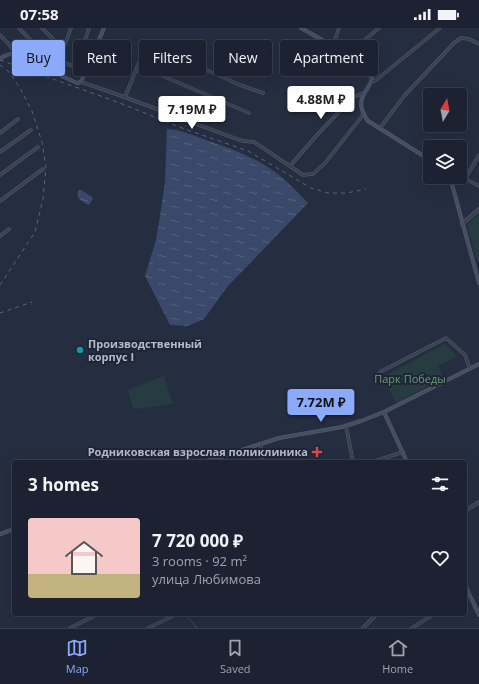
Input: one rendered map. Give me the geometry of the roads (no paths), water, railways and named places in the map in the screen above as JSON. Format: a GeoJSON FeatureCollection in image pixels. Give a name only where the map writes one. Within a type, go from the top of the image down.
{"type":"FeatureCollection","features":[{"type":"Feature","properties":{"kind":"main road"},"geometry":{"type":"LineString","coordinates":[[62,76],[77,83],[81,82],[104,28]]}},
{"type":"Feature","properties":{"kind":"main road"},"geometry":{"type":"LineString","coordinates":[[301,28],[322,40]]}},
{"type":"Feature","properties":{"kind":"main road"},"geometry":{"type":"LineString","coordinates":[[0,59],[3,56],[12,53]]}},
{"type":"Feature","properties":{"kind":"main road"},"geometry":{"type":"LineString","coordinates":[[370,76],[372,78],[371,83],[363,96],[363,115],[368,121],[423,156]]}},
{"type":"Feature","properties":{"kind":"main road"},"geometry":{"type":"LineString","coordinates":[[452,184],[479,283]]}},
{"type":"Feature","properties":{"kind":"main road"},"geometry":{"type":"LineString","coordinates":[[211,460],[279,438],[346,426],[361,421],[384,412],[479,364]]}},
{"type":"Feature","properties":{"kind":"main road"},"geometry":{"type":"LineString","coordinates":[[384,412],[406,460]]}},
{"type":"Feature","properties":{"kind":"main road"},"geometry":{"type":"LineString","coordinates":[[0,534],[12,530]]}},
{"type":"Feature","properties":{"kind":"main road"},"geometry":{"type":"LineString","coordinates":[[467,595],[479,615]]}},
{"type":"Feature","properties":{"kind":"street"},"geometry":{"type":"LineString","coordinates":[[19,28],[30,40]]}},
{"type":"Feature","properties":{"kind":"street"},"geometry":{"type":"LineString","coordinates":[[42,28],[55,40]]}},
{"type":"Feature","properties":{"kind":"street"},"geometry":{"type":"LineString","coordinates":[[65,28],[69,32]]}},
{"type":"Feature","properties":{"kind":"street"},"geometry":{"type":"LineString","coordinates":[[65,46],[71,28]]}},
{"type":"Feature","properties":{"kind":"street"},"geometry":{"type":"LineString","coordinates":[[65,63],[76,68],[89,28]]}},
{"type":"Feature","properties":{"kind":"street"},"geometry":{"type":"LineString","coordinates":[[335,40],[340,28]]}},
{"type":"Feature","properties":{"kind":"street"},"geometry":{"type":"LineString","coordinates":[[365,40],[379,28]]}},
{"type":"Feature","properties":{"kind":"street"},"geometry":{"type":"LineString","coordinates":[[371,81],[375,81],[440,28]]}},
{"type":"Feature","properties":{"kind":"street"},"geometry":{"type":"LineString","coordinates":[[0,35],[12,49]]}},
{"type":"Feature","properties":{"kind":"street"},"geometry":{"type":"LineString","coordinates":[[380,128],[406,95],[454,43],[461,38],[469,39],[479,44]]}},
{"type":"Feature","properties":{"kind":"street"},"geometry":{"type":"LineString","coordinates":[[125,97],[136,66],[147,43],[240,85],[263,93]]}},
{"type":"Feature","properties":{"kind":"street"},"geometry":{"type":"LineString","coordinates":[[136,66],[249,113]]}},
{"type":"Feature","properties":{"kind":"street"},"geometry":{"type":"LineString","coordinates":[[81,82],[243,141],[254,142],[303,175],[313,174],[326,163],[363,115]]}},
{"type":"Feature","properties":{"kind":"street"},"geometry":{"type":"LineString","coordinates":[[290,166],[317,134],[353,97],[365,93]]}},
{"type":"Feature","properties":{"kind":"street"},"geometry":{"type":"LineString","coordinates":[[0,133],[18,119]]}},
{"type":"Feature","properties":{"kind":"street"},"geometry":{"type":"LineString","coordinates":[[0,152],[31,130]]}},
{"type":"Feature","properties":{"kind":"street"},"geometry":{"type":"LineString","coordinates":[[0,175],[38,147]]}},
{"type":"Feature","properties":{"kind":"street"},"geometry":{"type":"LineString","coordinates":[[467,176],[479,155]]}},
{"type":"Feature","properties":{"kind":"street"},"geometry":{"type":"LineString","coordinates":[[0,201],[43,169]]}},
{"type":"Feature","properties":{"kind":"street"},"geometry":{"type":"LineString","coordinates":[[467,180],[479,186]]}},
{"type":"Feature","properties":{"kind":"street"},"geometry":{"type":"LineString","coordinates":[[462,224],[479,209]]}},
{"type":"Feature","properties":{"kind":"street"},"geometry":{"type":"LineString","coordinates":[[0,236],[9,228]]}},
{"type":"Feature","properties":{"kind":"street"},"geometry":{"type":"LineString","coordinates":[[380,372],[446,338],[465,355],[470,368]]}},
{"type":"Feature","properties":{"kind":"street"},"geometry":{"type":"LineString","coordinates":[[346,426],[353,460]]}},
{"type":"Feature","properties":{"kind":"street"},"geometry":{"type":"LineString","coordinates":[[261,444],[262,460]]}},
{"type":"Feature","properties":{"kind":"street"},"geometry":{"type":"LineString","coordinates":[[378,460],[403,452]]}},
{"type":"Feature","properties":{"kind":"street"},"geometry":{"type":"LineString","coordinates":[[467,510],[479,502]]}},
{"type":"Feature","properties":{"kind":"street"},"geometry":{"type":"LineString","coordinates":[[70,628],[94,616]]}},
{"type":"Feature","properties":{"kind":"street"},"geometry":{"type":"LineString","coordinates":[[148,628],[173,616]]}},
{"type":"Feature","properties":{"kind":"street"},"geometry":{"type":"LineString","coordinates":[[363,628],[375,616]]}},
{"type":"Feature","properties":{"kind":"street"},"geometry":{"type":"LineString","coordinates":[[412,628],[431,616]]}},
{"type":"Feature","properties":{"kind":"water"},"geometry":{"type":"Polygon","coordinates":[[[167,129],[194,135],[252,158],[277,174],[308,203],[227,287],[204,319],[188,326],[170,325],[145,276],[156,240],[160,216],[165,182],[167,129]]]}},
{"type":"Feature","properties":{"kind":"water"},"geometry":{"type":"Polygon","coordinates":[[[79,190],[92,197],[93,199],[89,205],[81,201],[78,197],[77,195],[79,190]]]}},
{"type":"Feature","properties":{"kind":"waterway"},"geometry":{"type":"LineString","coordinates":[[187,616],[197,628]]}},
{"type":"Feature","properties":{"kind":"railway"},"geometry":{"type":"LineString","coordinates":[[0,60],[248,151],[311,188],[328,193],[347,193],[366,189]]}},
{"type":"Feature","properties":{"kind":"railway"},"geometry":{"type":"LineString","coordinates":[[0,65],[9,72],[20,88],[32,111],[42,142],[46,167],[43,199],[35,232],[0,285]]}},
{"type":"Feature","properties":{"kind":"railway"},"geometry":{"type":"LineString","coordinates":[[0,313],[32,302]]}},
{"type":"Feature","properties":{"kind":"place","name":"Производственный корпус I"},"geometry":{"type":"Point","coordinates":[80,350]}},
{"type":"Feature","properties":{"kind":"place","name":"Родниковская взрослая поликлиника"},"geometry":{"type":"Point","coordinates":[317,452]}},
{"type":"Feature","properties":{"kind":"park label","name":"Парк Победы"},"geometry":{"type":"Point","coordinates":[410,379]}}]}
